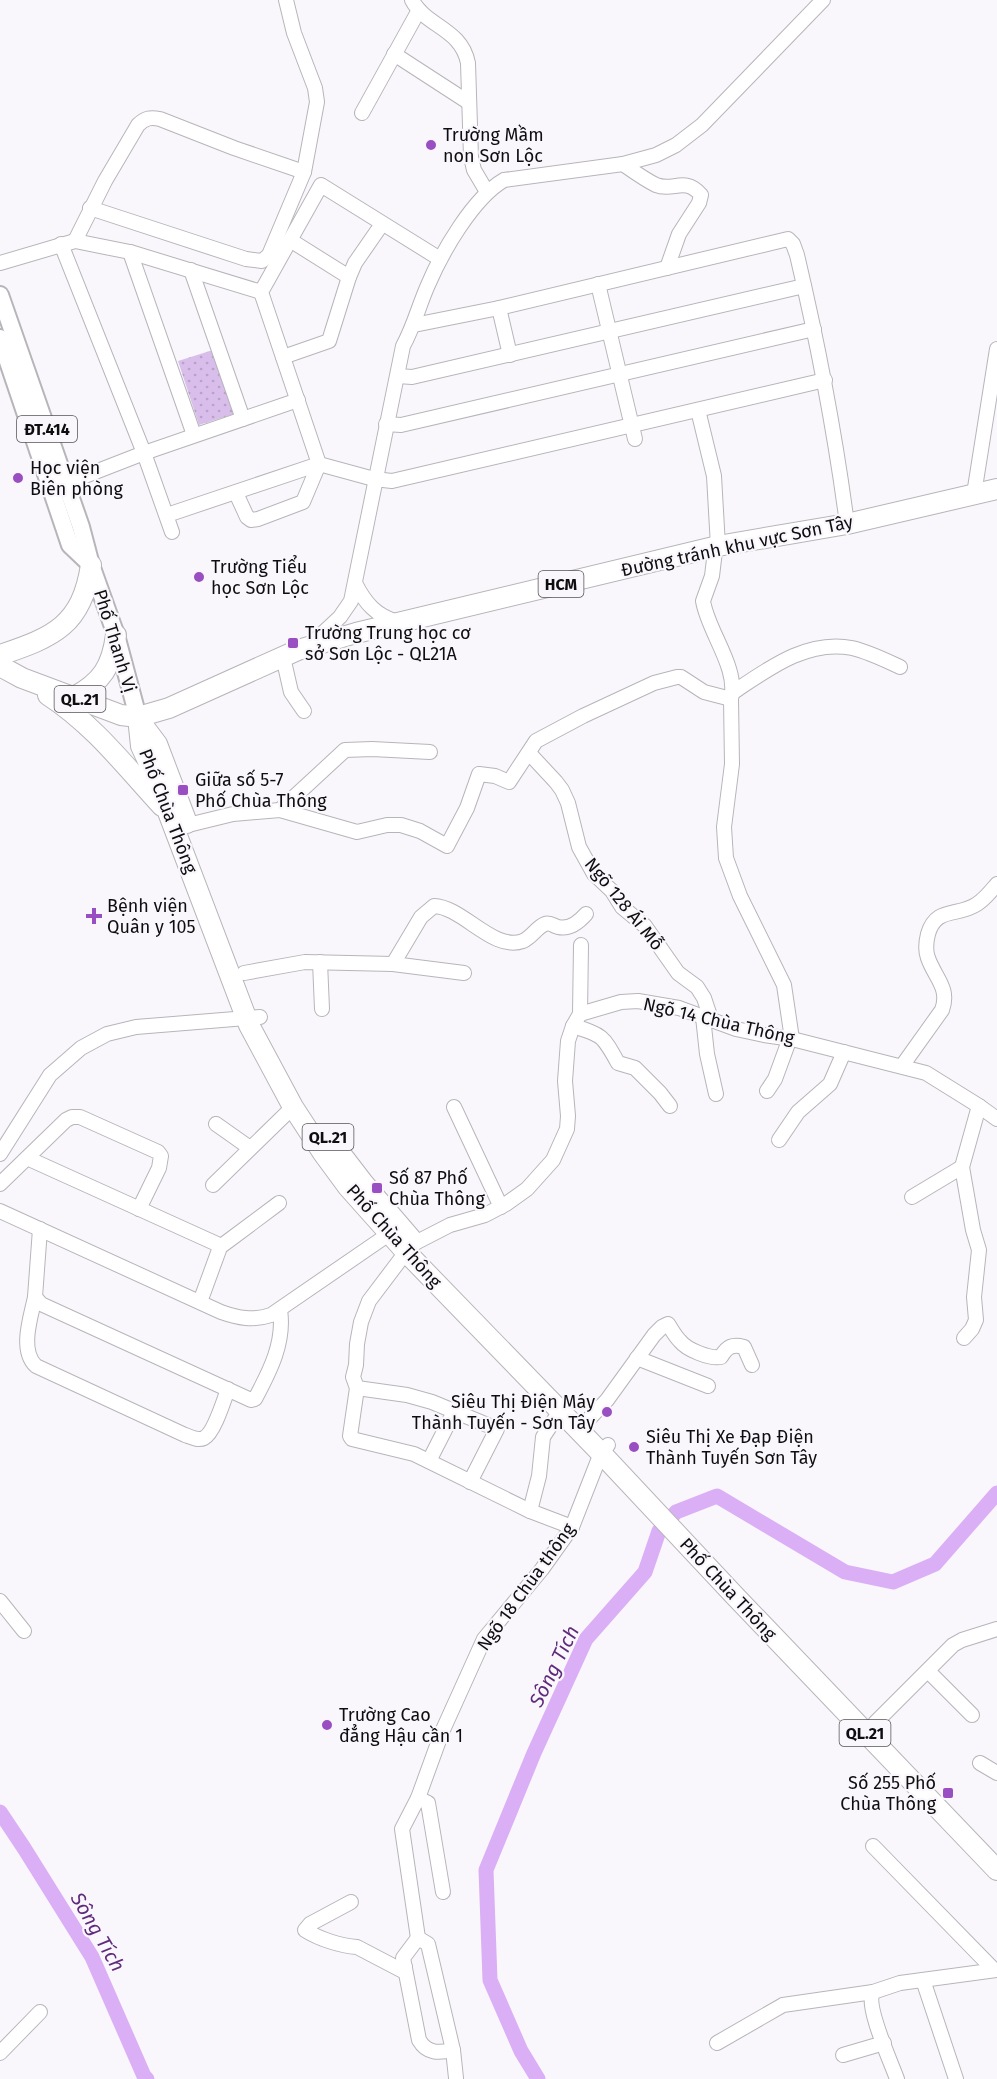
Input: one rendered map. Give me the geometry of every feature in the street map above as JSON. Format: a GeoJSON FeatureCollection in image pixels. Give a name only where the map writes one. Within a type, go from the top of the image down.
{"type":"FeatureCollection","features":[{"type":"Feature","properties":{"kind":"highway","name":"Đường tránh khu vực Sơn Tây"},"geometry":{"type":"LineString","coordinates":[[138,717],[169,708],[307,648],[401,622],[718,546],[847,524],[997,489]]}},
{"type":"Feature","properties":{"kind":"highway"},"geometry":{"type":"LineString","coordinates":[[0,655],[47,636],[72,618],[88,584],[91,565]]}},
{"type":"Feature","properties":{"kind":"highway"},"geometry":{"type":"LineString","coordinates":[[74,697],[99,679],[109,665],[116,635]]}},
{"type":"Feature","properties":{"kind":"highway","name":"QL.21"},"geometry":{"type":"LineString","coordinates":[[0,666],[22,678],[121,715],[138,717]]}},
{"type":"Feature","properties":{"kind":"highway","name":"QL.21"},"geometry":{"type":"LineString","coordinates":[[0,674],[22,678]]}},
{"type":"Feature","properties":{"kind":"highway"},"geometry":{"type":"LineString","coordinates":[[22,678],[69,708],[183,830]]}},
{"type":"Feature","properties":{"kind":"highway","name":"Phố Chùa Thông"},"geometry":{"type":"LineString","coordinates":[[138,717],[141,746],[183,830],[244,973],[253,1017],[299,1093],[348,1187],[389,1234],[410,1248],[588,1420],[604,1449]]}},
{"type":"Feature","properties":{"kind":"highway","name":"Phố Chùa Thông"},"geometry":{"type":"LineString","coordinates":[[183,830],[253,1017],[293,1107],[410,1248],[560,1411],[604,1449],[636,1482],[997,1870]]}},
{"type":"Feature","properties":{"kind":"highway","name":"Phố Chùa Thông"},"geometry":{"type":"LineString","coordinates":[[739,1591],[875,1724],[997,1851]]}},
{"type":"Feature","properties":{"kind":"main road","name":"Phố Thanh Vị"},"geometry":{"type":"LineString","coordinates":[[0,294],[58,487]]}},
{"type":"Feature","properties":{"kind":"main road","name":"Phố Thanh Vị"},"geometry":{"type":"LineString","coordinates":[[0,338],[58,487],[81,527],[91,565],[116,635],[138,717]]}},
{"type":"Feature","properties":{"kind":"street"},"geometry":{"type":"LineString","coordinates":[[90,208],[246,259],[262,261],[269,255],[304,172],[317,102],[315,88],[294,33],[286,0]]}},
{"type":"Feature","properties":{"kind":"street"},"geometry":{"type":"LineString","coordinates":[[307,648],[346,609],[354,592],[403,346],[414,325],[427,287],[440,259],[487,192],[504,180],[623,164],[656,155],[676,145],[702,125],[823,0]]}},
{"type":"Feature","properties":{"kind":"street"},"geometry":{"type":"LineString","coordinates":[[362,113],[394,54],[415,5],[449,32],[465,51],[468,63],[471,157],[474,170],[487,192]]}},
{"type":"Feature","properties":{"kind":"street"},"geometry":{"type":"LineString","coordinates":[[394,54],[468,102]]}},
{"type":"Feature","properties":{"kind":"street"},"geometry":{"type":"LineString","coordinates":[[68,243],[138,125],[144,119],[152,117],[304,172]]}},
{"type":"Feature","properties":{"kind":"street"},"geometry":{"type":"LineString","coordinates":[[623,164],[657,185],[685,185],[695,189],[701,195],[699,203],[678,234],[667,268]]}},
{"type":"Feature","properties":{"kind":"street"},"geometry":{"type":"LineString","coordinates":[[236,493],[248,517],[251,520],[258,519],[303,502],[319,464],[261,292],[321,185],[440,259]]}},
{"type":"Feature","properties":{"kind":"street"},"geometry":{"type":"LineString","coordinates":[[284,357],[329,341],[355,263],[382,224]]}},
{"type":"Feature","properties":{"kind":"street"},"geometry":{"type":"LineString","coordinates":[[414,325],[499,308],[788,239],[793,244],[797,255],[825,380],[838,453],[847,524]]}},
{"type":"Feature","properties":{"kind":"street"},"geometry":{"type":"LineString","coordinates":[[290,240],[349,277]]}},
{"type":"Feature","properties":{"kind":"street"},"geometry":{"type":"LineString","coordinates":[[68,243],[172,532]]}},
{"type":"Feature","properties":{"kind":"street"},"geometry":{"type":"LineString","coordinates":[[0,263],[68,243],[130,252],[261,292]]}},
{"type":"Feature","properties":{"kind":"street"},"geometry":{"type":"LineString","coordinates":[[130,252],[194,435]]}},
{"type":"Feature","properties":{"kind":"street"},"geometry":{"type":"LineString","coordinates":[[191,270],[243,419]]}},
{"type":"Feature","properties":{"kind":"street"},"geometry":{"type":"LineString","coordinates":[[598,284],[633,432]]}},
{"type":"Feature","properties":{"kind":"street"},"geometry":{"type":"LineString","coordinates":[[398,376],[412,377],[804,286]]}},
{"type":"Feature","properties":{"kind":"street"},"geometry":{"type":"LineString","coordinates":[[499,308],[510,355]]}},
{"type":"Feature","properties":{"kind":"street"},"geometry":{"type":"LineString","coordinates":[[386,423],[401,425],[814,329]]}},
{"type":"Feature","properties":{"kind":"street"},"geometry":{"type":"LineString","coordinates":[[974,494],[997,349]]}},
{"type":"Feature","properties":{"kind":"street"},"geometry":{"type":"LineString","coordinates":[[167,515],[319,464],[375,479],[392,481],[633,432],[698,410],[825,380]]}},
{"type":"Feature","properties":{"kind":"street"},"geometry":{"type":"LineString","coordinates":[[58,487],[144,453],[298,400]]}},
{"type":"Feature","properties":{"kind":"street"},"geometry":{"type":"LineString","coordinates":[[698,410],[714,476],[718,546],[715,551],[712,576],[703,601],[716,641],[724,656],[732,696],[732,764],[724,828],[726,858],[740,896],[784,985],[791,1039],[767,1090]]}},
{"type":"Feature","properties":{"kind":"street"},"geometry":{"type":"LineString","coordinates":[[355,583],[373,610],[385,618],[401,622]]}},
{"type":"Feature","properties":{"kind":"street"},"geometry":{"type":"LineString","coordinates":[[183,830],[233,814],[280,810],[357,832],[387,825],[401,825],[420,831],[447,846],[467,808],[479,774],[509,782],[536,741],[583,716],[662,681],[681,677],[704,692],[732,696],[784,661],[814,648],[853,649],[900,668]]}},
{"type":"Feature","properties":{"kind":"street"},"geometry":{"type":"LineString","coordinates":[[283,657],[291,692],[304,711]]}},
{"type":"Feature","properties":{"kind":"street"},"geometry":{"type":"LineString","coordinates":[[280,810],[345,750],[430,752]]}},
{"type":"Feature","properties":{"kind":"street","name":"Ngõ 128 Ái Mỗ"},"geometry":{"type":"LineString","coordinates":[[529,753],[562,790],[568,803],[579,847],[594,874],[612,891],[622,906],[645,926],[678,973],[698,987],[704,998],[707,1018],[707,1054],[716,1094]]}},
{"type":"Feature","properties":{"kind":"street"},"geometry":{"type":"LineString","coordinates":[[902,1066],[942,1010],[945,1002],[945,992],[934,973],[926,951],[931,927],[935,920],[946,913],[978,904],[997,884]]}},
{"type":"Feature","properties":{"kind":"street"},"geometry":{"type":"LineString","coordinates":[[393,964],[421,917],[434,906],[446,909],[501,940],[516,942],[547,924],[562,928],[577,924],[586,914]]}},
{"type":"Feature","properties":{"kind":"street"},"geometry":{"type":"LineString","coordinates":[[572,1527],[530,1510],[429,1461],[396,1449],[350,1438],[357,1388],[353,1377],[357,1344],[369,1301],[410,1248],[450,1225],[485,1215],[501,1207],[527,1189],[543,1174],[562,1145],[568,1116],[565,1081],[566,1057],[568,1041],[577,1020],[581,945]]}},
{"type":"Feature","properties":{"kind":"street"},"geometry":{"type":"LineString","coordinates":[[244,973],[294,963],[320,962],[393,964],[464,973]]}},
{"type":"Feature","properties":{"kind":"street"},"geometry":{"type":"LineString","coordinates":[[320,962],[322,1009]]}},
{"type":"Feature","properties":{"kind":"street","name":"Ngõ 14 Chùa Thông"},"geometry":{"type":"LineString","coordinates":[[577,1020],[604,1006],[638,1001],[679,1008],[736,1029],[791,1039],[934,1076],[997,1119]]}},
{"type":"Feature","properties":{"kind":"street"},"geometry":{"type":"LineString","coordinates":[[0,1154],[50,1075],[81,1048],[107,1034],[136,1027],[253,1017]]}},
{"type":"Feature","properties":{"kind":"street"},"geometry":{"type":"LineString","coordinates":[[577,1020],[600,1035],[606,1041],[618,1063],[635,1068],[670,1106]]}},
{"type":"Feature","properties":{"kind":"street"},"geometry":{"type":"LineString","coordinates":[[779,1140],[798,1112],[830,1084],[844,1052]]}},
{"type":"Feature","properties":{"kind":"street"},"geometry":{"type":"LineString","coordinates":[[964,1338],[976,1320],[974,1297],[979,1250],[973,1230],[962,1167],[979,1106]]}},
{"type":"Feature","properties":{"kind":"street"},"geometry":{"type":"LineString","coordinates":[[213,1185],[293,1107]]}},
{"type":"Feature","properties":{"kind":"street"},"geometry":{"type":"LineString","coordinates":[[454,1107],[501,1207]]}},
{"type":"Feature","properties":{"kind":"street"},"geometry":{"type":"LineString","coordinates":[[0,1184],[66,1120],[72,1117],[87,1119],[158,1152],[161,1156],[159,1168],[139,1209]]}},
{"type":"Feature","properties":{"kind":"street"},"geometry":{"type":"LineString","coordinates":[[216,1124],[249,1148]]}},
{"type":"Feature","properties":{"kind":"street"},"geometry":{"type":"LineString","coordinates":[[27,1158],[212,1240],[220,1247]]}},
{"type":"Feature","properties":{"kind":"street"},"geometry":{"type":"LineString","coordinates":[[912,1197],[962,1167]]}},
{"type":"Feature","properties":{"kind":"street"},"geometry":{"type":"LineString","coordinates":[[200,1302],[220,1247],[279,1203]]}},
{"type":"Feature","properties":{"kind":"street"},"geometry":{"type":"LineString","coordinates":[[0,1211],[239,1318],[260,1319],[280,1310],[389,1234]]}},
{"type":"Feature","properties":{"kind":"street"},"geometry":{"type":"LineString","coordinates":[[40,1229],[27,1346],[36,1366],[174,1430],[199,1439],[204,1438],[210,1432],[228,1389]]}},
{"type":"Feature","properties":{"kind":"street"},"geometry":{"type":"LineString","coordinates":[[34,1297],[40,1304],[251,1400],[255,1399],[267,1375],[281,1335],[280,1310]]}},
{"type":"Feature","properties":{"kind":"street"},"geometry":{"type":"LineString","coordinates":[[588,1420],[607,1400],[654,1335],[669,1324],[687,1347],[717,1358],[721,1357],[725,1348],[735,1345],[744,1347],[753,1365]]}},
{"type":"Feature","properties":{"kind":"street"},"geometry":{"type":"LineString","coordinates":[[638,1358],[708,1386]]}},
{"type":"Feature","properties":{"kind":"street"},"geometry":{"type":"LineString","coordinates":[[357,1388],[407,1395],[455,1410],[496,1429],[470,1482]]}},
{"type":"Feature","properties":{"kind":"street"},"geometry":{"type":"LineString","coordinates":[[429,1461],[455,1410]]}},
{"type":"Feature","properties":{"kind":"street"},"geometry":{"type":"LineString","coordinates":[[530,1510],[539,1476],[543,1437],[560,1411]]}},
{"type":"Feature","properties":{"kind":"street","name":"Ngõ 18 Chùa thông"},"geometry":{"type":"LineString","coordinates":[[456,2079],[453,2050],[428,1944],[418,1938],[402,1829],[418,1798],[442,1732],[484,1639],[542,1569],[572,1527],[604,1449]]}},
{"type":"Feature","properties":{"kind":"street"},"geometry":{"type":"LineString","coordinates":[[0,1601],[24,1631]]}},
{"type":"Feature","properties":{"kind":"street"},"geometry":{"type":"LineString","coordinates":[[875,1724],[953,1645],[997,1629]]}},
{"type":"Feature","properties":{"kind":"street"},"geometry":{"type":"LineString","coordinates":[[928,1671],[972,1715]]}},
{"type":"Feature","properties":{"kind":"street"},"geometry":{"type":"LineString","coordinates":[[980,1763],[997,1773]]}},
{"type":"Feature","properties":{"kind":"street"},"geometry":{"type":"LineString","coordinates":[[418,1798],[428,1803],[443,1892]]}},
{"type":"Feature","properties":{"kind":"street"},"geometry":{"type":"LineString","coordinates":[[873,1846],[996,1970]]}},
{"type":"Feature","properties":{"kind":"street"},"geometry":{"type":"LineString","coordinates":[[351,1902],[310,1924],[305,1930],[313,1935],[350,1947],[357,1947],[401,1970],[405,1967]]}},
{"type":"Feature","properties":{"kind":"street"},"geometry":{"type":"LineString","coordinates":[[418,1938],[403,1958],[422,2044],[433,2052],[453,2050]]}},
{"type":"Feature","properties":{"kind":"street"},"geometry":{"type":"LineString","coordinates":[[717,2043],[783,2005],[873,1992],[900,1983],[996,1970]]}},
{"type":"Feature","properties":{"kind":"street"},"geometry":{"type":"LineString","coordinates":[[923,1980],[956,2079]]}},
{"type":"Feature","properties":{"kind":"street"},"geometry":{"type":"LineString","coordinates":[[873,1992],[870,1999],[873,2012],[897,2079]]}},
{"type":"Feature","properties":{"kind":"street"},"geometry":{"type":"LineString","coordinates":[[0,2053],[40,2012]]}},
{"type":"Feature","properties":{"kind":"street"},"geometry":{"type":"LineString","coordinates":[[843,2055],[884,2043]]}},
{"type":"Feature","properties":{"kind":"shaded area"},"geometry":{"type":"Polygon","coordinates":[[[213,350],[234,414],[199,425],[178,361],[213,350]]]}},
{"type":"Feature","properties":{"kind":"waterway","name":"Sông Tích"},"geometry":{"type":"LineString","coordinates":[[538,2079],[521,2051],[490,1980],[486,1870],[534,1753],[586,1639],[645,1572],[659,1531],[676,1512],[717,1496],[845,1572],[893,1582],[935,1564],[997,1493]]}},
{"type":"Feature","properties":{"kind":"waterway","name":"Sông Tích"},"geometry":{"type":"LineString","coordinates":[[0,1812],[92,1957],[147,2079]]}},
{"type":"Feature","properties":{"kind":"place","name":"Trường Mầm non Sơn Lộc"},"geometry":{"type":"Point","coordinates":[431,145]}},
{"type":"Feature","properties":{"kind":"place","name":"Học viện Biên phòng"},"geometry":{"type":"Point","coordinates":[18,478]}},
{"type":"Feature","properties":{"kind":"place","name":"Trường Tiểu học Sơn Lộc"},"geometry":{"type":"Point","coordinates":[199,577]}},
{"type":"Feature","properties":{"kind":"place","name":"Trường Trung học cơ sở Sơn Lộc - QL21A"},"geometry":{"type":"Point","coordinates":[293,643]}},
{"type":"Feature","properties":{"kind":"place","name":"Giữa số 5-7 Phố Chùa Thông"},"geometry":{"type":"Point","coordinates":[183,790]}},
{"type":"Feature","properties":{"kind":"place","name":"Bệnh viện Quân y 105"},"geometry":{"type":"Point","coordinates":[94,916]}},
{"type":"Feature","properties":{"kind":"place","name":"Số 87 Phố Chùa Thông"},"geometry":{"type":"Point","coordinates":[377,1188]}},
{"type":"Feature","properties":{"kind":"place","name":"Siêu Thị Điện Máy Thành Tuyến - Sơn Tây"},"geometry":{"type":"Point","coordinates":[607,1412]}},
{"type":"Feature","properties":{"kind":"place","name":"Siêu Thị Xe Đạp Điện Thành Tuyến Sơn Tây"},"geometry":{"type":"Point","coordinates":[634,1447]}},
{"type":"Feature","properties":{"kind":"place","name":"Trường Cao đẳng Hậu cần 1"},"geometry":{"type":"Point","coordinates":[327,1725]}},
{"type":"Feature","properties":{"kind":"place","name":"Số 255 Phố Chùa Thông"},"geometry":{"type":"Point","coordinates":[948,1793]}}]}
